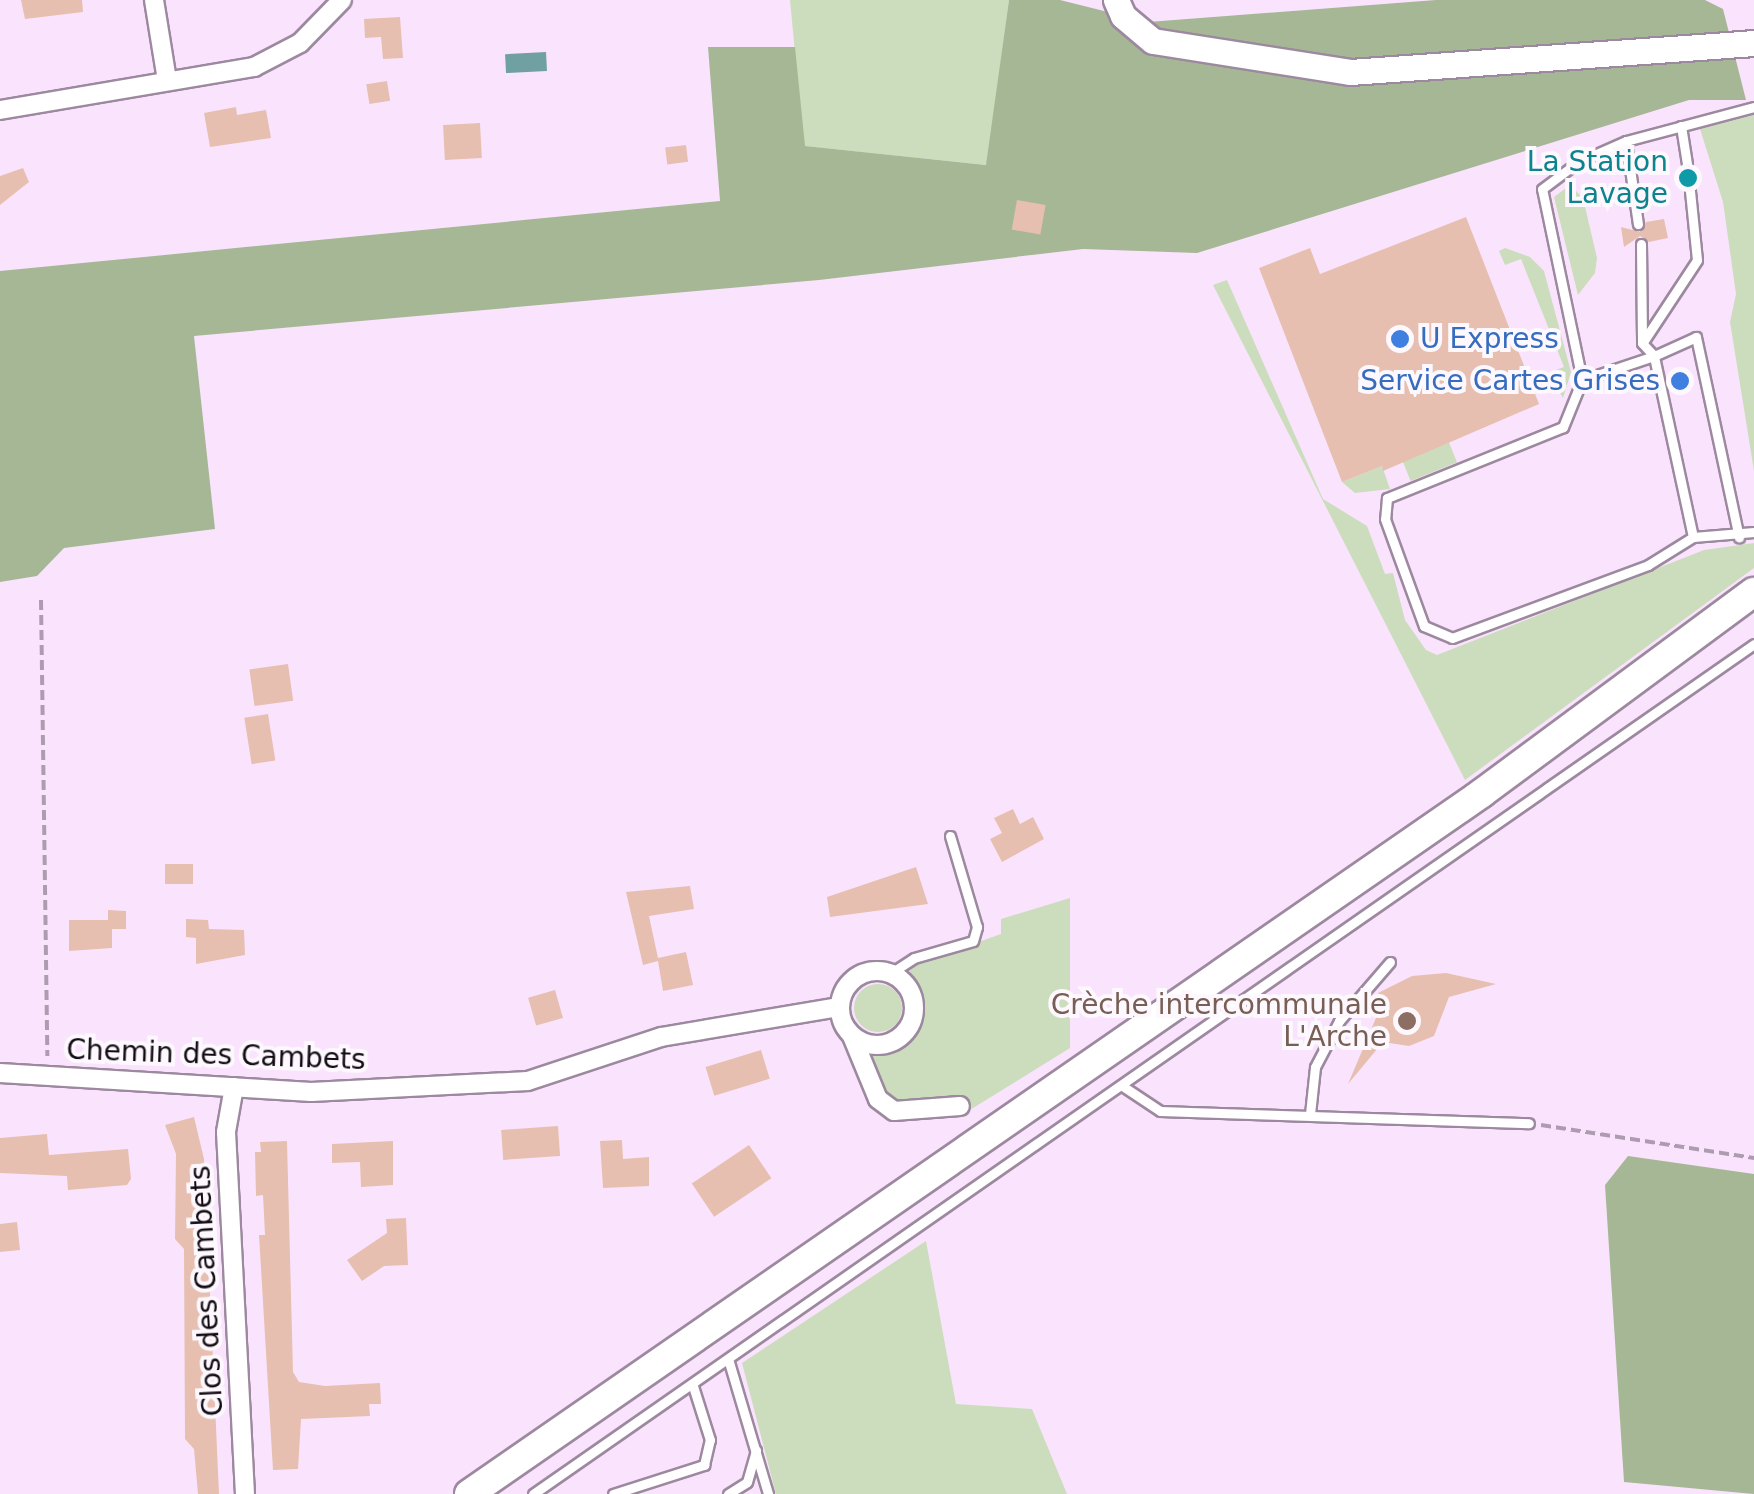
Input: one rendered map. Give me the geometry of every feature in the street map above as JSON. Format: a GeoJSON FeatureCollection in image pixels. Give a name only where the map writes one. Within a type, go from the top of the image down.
{"type":"FeatureCollection","features":[{"type":"Feature","properties":{"kind":"main road"},"geometry":{"type":"LineString","coordinates":[[469,1494],[1482,793],[1754,592]]}},
{"type":"Feature","properties":{"kind":"street"},"geometry":{"type":"LineString","coordinates":[[154,0],[167,80]]}},
{"type":"Feature","properties":{"kind":"street"},"geometry":{"type":"LineString","coordinates":[[0,110],[231,72],[279,57],[342,0]]}},
{"type":"Feature","properties":{"kind":"street"},"geometry":{"type":"LineString","coordinates":[[1120,8],[1153,40],[1350,72],[1754,43]]}},
{"type":"Feature","properties":{"kind":"street"},"geometry":{"type":"LineString","coordinates":[[852,1035],[875,1045],[908,1028],[914,1002],[891,973],[856,976],[839,1006],[878,1099],[894,1111],[960,1106]]}},
{"type":"Feature","properties":{"kind":"street","name":"Chemin des Cambets"},"geometry":{"type":"LineString","coordinates":[[0,1073],[311,1092],[528,1082],[661,1037],[839,1006]]}},
{"type":"Feature","properties":{"kind":"street","name":"Clos des Cambets"},"geometry":{"type":"LineString","coordinates":[[234,1087],[226,1132],[245,1494]]}},
{"type":"Feature","properties":{"kind":"lane"},"geometry":{"type":"LineString","coordinates":[[1754,107],[1626,141],[1578,162],[1542,189],[1582,380],[1564,427],[1387,498],[1385,519],[1424,626],[1452,638],[1648,565],[1693,538],[1739,537],[1754,532]]}},
{"type":"Feature","properties":{"kind":"lane"},"geometry":{"type":"LineString","coordinates":[[1681,126],[1687,165]]}},
{"type":"Feature","properties":{"kind":"lane"},"geometry":{"type":"LineString","coordinates":[[1626,141],[1638,224]]}},
{"type":"Feature","properties":{"kind":"lane"},"geometry":{"type":"LineString","coordinates":[[1642,343],[1697,260],[1690,191]]}},
{"type":"Feature","properties":{"kind":"lane"},"geometry":{"type":"LineString","coordinates":[[1641,244],[1642,343],[1654,356],[1693,538]]}},
{"type":"Feature","properties":{"kind":"lane"},"geometry":{"type":"LineString","coordinates":[[1582,380],[1696,337],[1739,537]]}},
{"type":"Feature","properties":{"kind":"lane"},"geometry":{"type":"LineString","coordinates":[[533,1494],[729,1362],[1754,644]]}},
{"type":"Feature","properties":{"kind":"lane"},"geometry":{"type":"LineString","coordinates":[[891,973],[914,958],[973,941],[978,927],[950,836]]}},
{"type":"Feature","properties":{"kind":"lane"},"geometry":{"type":"LineString","coordinates":[[1310,1114],[1315,1067],[1339,1020],[1390,962]]}},
{"type":"Feature","properties":{"kind":"lane"},"geometry":{"type":"LineString","coordinates":[[1124,1086],[1160,1111],[1530,1123]]}},
{"type":"Feature","properties":{"kind":"lane"},"geometry":{"type":"LineString","coordinates":[[729,1362],[768,1494]]}},
{"type":"Feature","properties":{"kind":"lane"},"geometry":{"type":"LineString","coordinates":[[613,1494],[704,1465],[710,1440],[693,1386]]}},
{"type":"Feature","properties":{"kind":"lane"},"geometry":{"type":"LineString","coordinates":[[728,1494],[747,1482],[756,1447]]}},
{"type":"Feature","properties":{"kind":"path"},"geometry":{"type":"LineString","coordinates":[[42,600],[48,1076]]}},
{"type":"Feature","properties":{"kind":"path"},"geometry":{"type":"LineString","coordinates":[[1530,1123],[1754,1158]]}},
{"type":"Feature","properties":{"kind":"shaded area"},"geometry":{"type":"Polygon","coordinates":[[[790,0],[1009,0],[987,165],[804,146],[790,0]]]}},
{"type":"Feature","properties":{"kind":"shaded area"},"geometry":{"type":"Polygon","coordinates":[[[1009,0],[1060,0],[1148,22],[1436,0],[1705,0],[1723,9],[1746,100],[1689,100],[1197,253],[1083,249],[819,280],[194,336],[215,529],[64,548],[37,576],[0,582],[0,271],[720,201],[708,47],[795,47],[805,146],[986,165],[1009,0]]]}},
{"type":"Feature","properties":{"kind":"shaded area"},"geometry":{"type":"Polygon","coordinates":[[[546,52],[547,71],[506,73],[505,54],[546,52]]]}},
{"type":"Feature","properties":{"kind":"shaded area"},"geometry":{"type":"Polygon","coordinates":[[[1754,115],[1754,471],[1730,322],[1736,294],[1723,202],[1700,129],[1754,115]]]}},
{"type":"Feature","properties":{"kind":"shaded area"},"geometry":{"type":"Polygon","coordinates":[[[1570,185],[1583,198],[1597,258],[1595,273],[1578,295],[1554,197],[1570,185]]]}},
{"type":"Feature","properties":{"kind":"shaded area"},"geometry":{"type":"Polygon","coordinates":[[[1505,248],[1530,257],[1544,271],[1571,372],[1563,398],[1548,373],[1564,367],[1521,259],[1505,265],[1499,251],[1505,248]]]}},
{"type":"Feature","properties":{"kind":"shaded area"},"geometry":{"type":"Polygon","coordinates":[[[1227,280],[1323,499],[1367,526],[1385,574],[1393,573],[1405,620],[1426,650],[1437,655],[1704,550],[1754,543],[1754,568],[1465,780],[1213,285],[1227,280]]]}},
{"type":"Feature","properties":{"kind":"shaded area"},"geometry":{"type":"Polygon","coordinates":[[[1448,440],[1457,462],[1411,481],[1402,459],[1448,440]]]}},
{"type":"Feature","properties":{"kind":"shaded area"},"geometry":{"type":"Polygon","coordinates":[[[1382,466],[1390,489],[1355,493],[1342,482],[1382,466]]]}},
{"type":"Feature","properties":{"kind":"shaded area"},"geometry":{"type":"Polygon","coordinates":[[[1070,898],[1070,1048],[965,1113],[963,1103],[917,1107],[881,1095],[865,1052],[894,1048],[918,1029],[924,1003],[908,967],[1001,934],[1001,919],[1070,898]]]}},
{"type":"Feature","properties":{"kind":"shaded area"},"geometry":{"type":"Polygon","coordinates":[[[878,984],[895,991],[902,1008],[895,1025],[878,1032],[861,1025],[854,1008],[861,991],[878,984]]]}},
{"type":"Feature","properties":{"kind":"shaded area"},"geometry":{"type":"Polygon","coordinates":[[[1628,1156],[1754,1174],[1754,1494],[1624,1482],[1605,1185],[1628,1156]]]}},
{"type":"Feature","properties":{"kind":"shaded area"},"geometry":{"type":"Polygon","coordinates":[[[926,1241],[956,1404],[1032,1409],[1067,1494],[776,1494],[742,1363],[926,1241]]]}},
{"type":"Feature","properties":{"kind":"building"},"geometry":{"type":"Polygon","coordinates":[[[21,0],[82,0],[83,12],[25,19],[21,0]]]}},
{"type":"Feature","properties":{"kind":"building"},"geometry":{"type":"Polygon","coordinates":[[[400,17],[403,58],[383,59],[381,37],[365,38],[364,19],[400,17]]]}},
{"type":"Feature","properties":{"kind":"building"},"geometry":{"type":"Polygon","coordinates":[[[387,81],[390,101],[369,104],[366,84],[387,81]]]}},
{"type":"Feature","properties":{"kind":"building"},"geometry":{"type":"Polygon","coordinates":[[[236,107],[237,115],[266,110],[271,138],[210,147],[204,113],[236,107]]]}},
{"type":"Feature","properties":{"kind":"building"},"geometry":{"type":"Polygon","coordinates":[[[480,123],[482,158],[445,160],[443,125],[480,123]]]}},
{"type":"Feature","properties":{"kind":"building"},"geometry":{"type":"Polygon","coordinates":[[[686,145],[688,162],[667,164],[665,148],[686,145]]]}},
{"type":"Feature","properties":{"kind":"building"},"geometry":{"type":"Polygon","coordinates":[[[23,168],[29,182],[0,205],[0,176],[23,168]]]}},
{"type":"Feature","properties":{"kind":"building"},"geometry":{"type":"Polygon","coordinates":[[[1017,200],[1046,205],[1040,235],[1012,230],[1017,200]]]}},
{"type":"Feature","properties":{"kind":"building","name":"U Express"},"geometry":{"type":"Polygon","coordinates":[[[1466,217],[1539,404],[1383,471],[1382,466],[1342,482],[1259,268],[1310,248],[1320,274],[1466,217]]]}},
{"type":"Feature","properties":{"kind":"building"},"geometry":{"type":"Polygon","coordinates":[[[1664,219],[1668,238],[1649,242],[1640,236],[1624,247],[1621,227],[1640,232],[1646,222],[1664,219]]]}},
{"type":"Feature","properties":{"kind":"building"},"geometry":{"type":"Polygon","coordinates":[[[288,664],[293,701],[255,706],[249,669],[288,664]]]}},
{"type":"Feature","properties":{"kind":"building"},"geometry":{"type":"Polygon","coordinates":[[[268,714],[275,760],[252,764],[244,718],[268,714]]]}},
{"type":"Feature","properties":{"kind":"building"},"geometry":{"type":"Polygon","coordinates":[[[1013,809],[1020,824],[1033,817],[1044,839],[1002,862],[990,839],[1002,833],[994,818],[1013,809]]]}},
{"type":"Feature","properties":{"kind":"building"},"geometry":{"type":"Polygon","coordinates":[[[165,864],[193,864],[193,884],[165,884],[165,864]]]}},
{"type":"Feature","properties":{"kind":"building"},"geometry":{"type":"Polygon","coordinates":[[[916,867],[928,904],[830,917],[827,897],[916,867]]]}},
{"type":"Feature","properties":{"kind":"building"},"geometry":{"type":"Polygon","coordinates":[[[690,886],[694,909],[649,916],[658,958],[686,952],[693,985],[663,991],[658,961],[643,965],[626,892],[690,886]]]}},
{"type":"Feature","properties":{"kind":"building"},"geometry":{"type":"Polygon","coordinates":[[[108,910],[126,911],[126,929],[112,929],[112,948],[69,951],[69,920],[108,920],[108,910]]]}},
{"type":"Feature","properties":{"kind":"building"},"geometry":{"type":"Polygon","coordinates":[[[186,919],[208,920],[209,929],[244,930],[245,955],[196,964],[196,938],[186,937],[186,919]]]}},
{"type":"Feature","properties":{"kind":"building","name":"Crèche intercommunale L'Arche"},"geometry":{"type":"Polygon","coordinates":[[[1446,973],[1496,984],[1449,997],[1434,1036],[1409,1046],[1383,1042],[1348,1084],[1384,999],[1378,993],[1412,976],[1446,973]]]}},
{"type":"Feature","properties":{"kind":"building"},"geometry":{"type":"Polygon","coordinates":[[[555,990],[563,1018],[536,1026],[528,998],[555,990]]]}},
{"type":"Feature","properties":{"kind":"building"},"geometry":{"type":"Polygon","coordinates":[[[761,1050],[770,1079],[714,1096],[706,1067],[761,1050]]]}},
{"type":"Feature","properties":{"kind":"building"},"geometry":{"type":"Polygon","coordinates":[[[194,1117],[204,1159],[219,1494],[198,1494],[194,1449],[185,1439],[184,1249],[175,1239],[176,1154],[165,1125],[194,1117]]]}},
{"type":"Feature","properties":{"kind":"building"},"geometry":{"type":"Polygon","coordinates":[[[558,1126],[560,1156],[503,1160],[501,1130],[558,1126]]]}},
{"type":"Feature","properties":{"kind":"building"},"geometry":{"type":"Polygon","coordinates":[[[47,1134],[49,1155],[128,1149],[131,1179],[127,1185],[68,1190],[67,1176],[0,1173],[0,1138],[47,1134]]]}},
{"type":"Feature","properties":{"kind":"building"},"geometry":{"type":"Polygon","coordinates":[[[622,1140],[623,1159],[649,1157],[649,1186],[603,1188],[600,1141],[622,1140]]]}},
{"type":"Feature","properties":{"kind":"building"},"geometry":{"type":"Polygon","coordinates":[[[287,1141],[293,1372],[299,1382],[325,1386],[380,1383],[381,1404],[369,1404],[370,1416],[301,1419],[298,1469],[273,1470],[259,1235],[265,1235],[263,1195],[256,1196],[255,1152],[261,1152],[260,1142],[287,1141]]]}},
{"type":"Feature","properties":{"kind":"building"},"geometry":{"type":"Polygon","coordinates":[[[393,1141],[393,1185],[361,1187],[360,1162],[332,1163],[332,1144],[393,1141]]]}},
{"type":"Feature","properties":{"kind":"building"},"geometry":{"type":"Polygon","coordinates":[[[749,1145],[771,1178],[714,1217],[692,1184],[749,1145]]]}},
{"type":"Feature","properties":{"kind":"building"},"geometry":{"type":"Polygon","coordinates":[[[406,1218],[408,1265],[384,1266],[362,1281],[347,1260],[387,1233],[386,1219],[406,1218]]]}},
{"type":"Feature","properties":{"kind":"building"},"geometry":{"type":"Polygon","coordinates":[[[17,1222],[20,1250],[0,1252],[0,1224],[17,1222]]]}},
{"type":"Feature","properties":{"kind":"place","name":"La Station Lavage"},"geometry":{"type":"Point","coordinates":[1688,178]}},
{"type":"Feature","properties":{"kind":"place","name":"U Express"},"geometry":{"type":"Point","coordinates":[1400,339]}},
{"type":"Feature","properties":{"kind":"place","name":"Service Cartes Grises"},"geometry":{"type":"Point","coordinates":[1680,381]}},
{"type":"Feature","properties":{"kind":"place","name":"Crèche intercommunale L'Arche"},"geometry":{"type":"Point","coordinates":[1407,1021]}}]}
